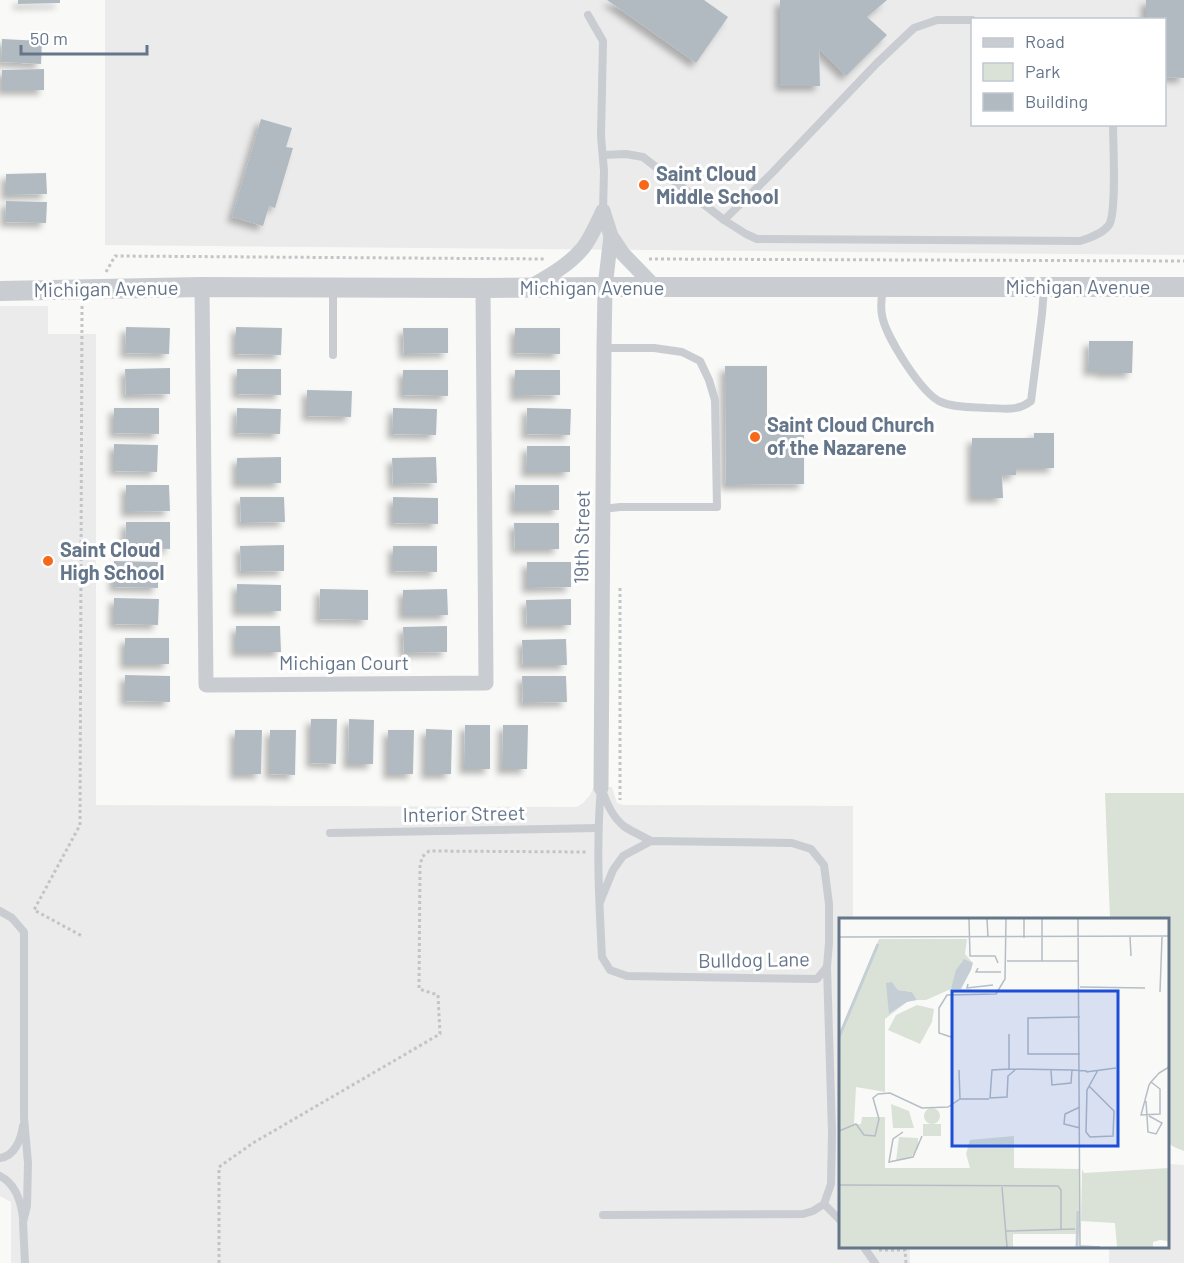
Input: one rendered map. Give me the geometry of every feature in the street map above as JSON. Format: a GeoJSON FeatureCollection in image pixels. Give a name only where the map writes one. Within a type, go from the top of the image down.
{"type":"FeatureCollection","features":[{"type":"Feature","properties":{"kind":"street"},"geometry":{"type":"LineString","coordinates":[[603,211],[611,236],[623,254],[655,287]]}},
{"type":"Feature","properties":{"kind":"street"},"geometry":{"type":"LineString","coordinates":[[529,288],[573,259],[585,246],[603,211]]}},
{"type":"Feature","properties":{"kind":"street","name":"19th Street"},"geometry":{"type":"LineString","coordinates":[[601,788],[605,287],[611,236]]}},
{"type":"Feature","properties":{"kind":"street","name":"Michigan Avenue"},"geometry":{"type":"LineString","coordinates":[[0,291],[202,287],[1184,287]]}},
{"type":"Feature","properties":{"kind":"street","name":"Michigan Court"},"geometry":{"type":"LineString","coordinates":[[202,287],[206,685],[486,683],[483,288]]}},
{"type":"Feature","properties":{"kind":"lane"},"geometry":{"type":"LineString","coordinates":[[588,15],[603,41],[601,136],[604,171],[603,211]]}},
{"type":"Feature","properties":{"kind":"lane"},"geometry":{"type":"LineString","coordinates":[[724,220],[914,28],[937,20],[971,20]]}},
{"type":"Feature","properties":{"kind":"lane"},"geometry":{"type":"LineString","coordinates":[[603,155],[626,154],[642,157],[724,220],[757,239],[1080,241],[1096,236],[1108,225],[1113,209],[1113,126]]}},
{"type":"Feature","properties":{"kind":"lane"},"geometry":{"type":"LineString","coordinates":[[883,287],[882,314],[889,335],[905,362],[925,388],[939,401],[955,406],[1012,409],[1023,407],[1031,401],[1044,287]]}},
{"type":"Feature","properties":{"kind":"lane"},"geometry":{"type":"LineString","coordinates":[[333,288],[333,355]]}},
{"type":"Feature","properties":{"kind":"lane"},"geometry":{"type":"LineString","coordinates":[[603,508],[717,507],[715,400],[700,361],[682,352],[654,348],[604,348]]}},
{"type":"Feature","properties":{"kind":"lane"},"geometry":{"type":"LineString","coordinates":[[601,788],[617,820]]}},
{"type":"Feature","properties":{"kind":"lane","name":"Bulldog Lane"},"geometry":{"type":"LineString","coordinates":[[600,902],[613,870],[623,856],[651,841],[792,843],[811,849],[824,865],[829,904],[829,943],[826,967],[816,979],[627,976],[610,970],[602,957],[598,852],[601,788]]}},
{"type":"Feature","properties":{"kind":"lane","name":"Bulldog Lane"},"geometry":{"type":"LineString","coordinates":[[617,820],[626,828],[651,841]]}},
{"type":"Feature","properties":{"kind":"lane","name":"Interior Street"},"geometry":{"type":"LineString","coordinates":[[330,833],[598,828]]}},
{"type":"Feature","properties":{"kind":"lane"},"geometry":{"type":"LineString","coordinates":[[0,912],[12,918],[24,932],[24,1118],[28,1163],[27,1206],[23,1222]]}},
{"type":"Feature","properties":{"kind":"lane"},"geometry":{"type":"LineString","coordinates":[[603,1215],[803,1214],[824,1204],[831,1184],[832,1133],[826,967]]}},
{"type":"Feature","properties":{"kind":"lane"},"geometry":{"type":"LineString","coordinates":[[0,1158],[12,1153],[21,1135],[24,1118]]}},
{"type":"Feature","properties":{"kind":"lane"},"geometry":{"type":"LineString","coordinates":[[0,1176],[12,1185],[17,1193],[23,1222],[25,1263]]}},
{"type":"Feature","properties":{"kind":"lane"},"geometry":{"type":"LineString","coordinates":[[824,1204],[839,1219]]}},
{"type":"Feature","properties":{"kind":"lane"},"geometry":{"type":"LineString","coordinates":[[865,1248],[875,1263]]}},
{"type":"Feature","properties":{"kind":"path"},"geometry":{"type":"LineString","coordinates":[[82,298],[80,825],[34,910],[82,936]]}},
{"type":"Feature","properties":{"kind":"path"},"geometry":{"type":"LineString","coordinates":[[617,820],[617,807],[620,803],[621,759],[619,750],[620,577]]}},
{"type":"Feature","properties":{"kind":"path"},"geometry":{"type":"LineString","coordinates":[[219,1263],[219,1167],[254,1143],[440,1034],[438,995],[419,989],[420,867],[423,857],[429,851],[598,852]]}},
{"type":"Feature","properties":{"kind":"path"},"geometry":{"type":"LineString","coordinates":[[865,1248],[901,1248],[906,1250],[906,1263]]}},
{"type":"Feature","properties":{"kind":"shaded area","name":"Saint Cloud Middle School"},"geometry":{"type":"Polygon","coordinates":[[[105,0],[1184,0],[1184,255],[105,245],[105,0]]]}},
{"type":"Feature","properties":{"kind":"shaded area","name":"Saint Cloud High School"},"geometry":{"type":"Polygon","coordinates":[[[0,306],[48,306],[48,334],[96,334],[96,805],[577,807],[590,795],[593,788],[612,787],[617,803],[623,805],[853,806],[853,918],[839,918],[839,1248],[910,1248],[910,1263],[11,1263],[11,1202],[0,1196],[0,306]]]}},
{"type":"Feature","properties":{"kind":"shaded area"},"geometry":{"type":"Polygon","coordinates":[[[1169,1164],[1184,1165],[1184,1263],[1109,1263],[1109,1248],[1169,1248],[1169,1164]]]}},
{"type":"Feature","properties":{"kind":"green space"},"geometry":{"type":"Polygon","coordinates":[[[1105,793],[1184,793],[1184,1151],[1169,1144],[1169,918],[1110,918],[1105,793]]]}},
{"type":"Feature","properties":{"kind":"building"},"geometry":{"type":"Polygon","coordinates":[[[18,0],[60,0],[60,3],[18,4],[18,0]]]}},
{"type":"Feature","properties":{"kind":"building"},"geometry":{"type":"Polygon","coordinates":[[[607,0],[704,0],[728,17],[696,63],[607,0]]]}},
{"type":"Feature","properties":{"kind":"building"},"geometry":{"type":"Polygon","coordinates":[[[780,0],[887,0],[867,17],[887,35],[846,76],[819,49],[820,86],[780,86],[780,0]]]}},
{"type":"Feature","properties":{"kind":"building"},"geometry":{"type":"Polygon","coordinates":[[[1146,0],[1184,0],[1184,78],[1166,77],[1166,18],[1146,18],[1146,0]]]}},
{"type":"Feature","properties":{"kind":"building"},"geometry":{"type":"Polygon","coordinates":[[[2,39],[42,41],[41,64],[1,62],[2,39]]]}},
{"type":"Feature","properties":{"kind":"building"},"geometry":{"type":"Polygon","coordinates":[[[44,69],[44,90],[2,90],[2,70],[44,69]]]}},
{"type":"Feature","properties":{"kind":"building"},"geometry":{"type":"Polygon","coordinates":[[[261,119],[292,128],[286,147],[293,148],[275,208],[269,206],[263,226],[232,217],[261,119]]]}},
{"type":"Feature","properties":{"kind":"building"},"geometry":{"type":"Polygon","coordinates":[[[46,173],[47,194],[6,195],[6,174],[46,173]]]}},
{"type":"Feature","properties":{"kind":"building"},"geometry":{"type":"Polygon","coordinates":[[[6,201],[47,202],[46,223],[5,222],[6,201]]]}},
{"type":"Feature","properties":{"kind":"building"},"geometry":{"type":"Polygon","coordinates":[[[126,327],[170,328],[169,354],[125,353],[126,327]]]}},
{"type":"Feature","properties":{"kind":"building"},"geometry":{"type":"Polygon","coordinates":[[[236,327],[282,328],[281,355],[236,354],[236,327]]]}},
{"type":"Feature","properties":{"kind":"building"},"geometry":{"type":"Polygon","coordinates":[[[403,328],[448,328],[448,353],[404,354],[403,328]]]}},
{"type":"Feature","properties":{"kind":"building"},"geometry":{"type":"Polygon","coordinates":[[[515,328],[560,328],[560,354],[515,353],[515,328]]]}},
{"type":"Feature","properties":{"kind":"building"},"geometry":{"type":"Polygon","coordinates":[[[1089,341],[1133,341],[1132,373],[1088,371],[1089,341]]]}},
{"type":"Feature","properties":{"kind":"building"},"geometry":{"type":"Polygon","coordinates":[[[725,366],[767,366],[767,429],[804,428],[804,484],[726,485],[725,366]]]}},
{"type":"Feature","properties":{"kind":"building"},"geometry":{"type":"Polygon","coordinates":[[[170,368],[170,394],[126,395],[125,369],[170,368]]]}},
{"type":"Feature","properties":{"kind":"building"},"geometry":{"type":"Polygon","coordinates":[[[237,369],[281,369],[281,395],[237,394],[237,369]]]}},
{"type":"Feature","properties":{"kind":"building"},"geometry":{"type":"Polygon","coordinates":[[[403,370],[448,370],[448,396],[403,395],[403,370]]]}},
{"type":"Feature","properties":{"kind":"building"},"geometry":{"type":"Polygon","coordinates":[[[515,370],[560,370],[560,395],[515,396],[515,370]]]}},
{"type":"Feature","properties":{"kind":"building"},"geometry":{"type":"Polygon","coordinates":[[[307,390],[352,391],[351,417],[307,416],[307,390]]]}},
{"type":"Feature","properties":{"kind":"building"},"geometry":{"type":"Polygon","coordinates":[[[114,408],[159,408],[159,434],[114,433],[114,408]]]}},
{"type":"Feature","properties":{"kind":"building"},"geometry":{"type":"Polygon","coordinates":[[[237,408],[281,409],[280,434],[236,433],[237,408]]]}},
{"type":"Feature","properties":{"kind":"building"},"geometry":{"type":"Polygon","coordinates":[[[393,408],[437,409],[436,435],[392,434],[393,408]]]}},
{"type":"Feature","properties":{"kind":"building"},"geometry":{"type":"Polygon","coordinates":[[[527,408],[571,409],[570,435],[526,434],[527,408]]]}},
{"type":"Feature","properties":{"kind":"building"},"geometry":{"type":"Polygon","coordinates":[[[1034,433],[1054,433],[1054,468],[1016,468],[1016,475],[1002,476],[1003,498],[972,498],[972,438],[1034,438],[1034,433]]]}},
{"type":"Feature","properties":{"kind":"building"},"geometry":{"type":"Polygon","coordinates":[[[114,444],[158,445],[157,472],[114,471],[114,444]]]}},
{"type":"Feature","properties":{"kind":"building"},"geometry":{"type":"Polygon","coordinates":[[[527,446],[570,446],[570,472],[526,472],[527,446]]]}},
{"type":"Feature","properties":{"kind":"building"},"geometry":{"type":"Polygon","coordinates":[[[281,457],[281,483],[237,483],[237,458],[281,457]]]}},
{"type":"Feature","properties":{"kind":"building"},"geometry":{"type":"Polygon","coordinates":[[[436,457],[437,483],[393,484],[392,458],[436,457]]]}},
{"type":"Feature","properties":{"kind":"building"},"geometry":{"type":"Polygon","coordinates":[[[126,485],[169,485],[170,511],[126,512],[126,485]]]}},
{"type":"Feature","properties":{"kind":"building"},"geometry":{"type":"Polygon","coordinates":[[[515,485],[559,485],[559,510],[514,510],[515,485]]]}},
{"type":"Feature","properties":{"kind":"building"},"geometry":{"type":"Polygon","coordinates":[[[240,497],[284,497],[285,522],[241,523],[240,497]]]}},
{"type":"Feature","properties":{"kind":"building"},"geometry":{"type":"Polygon","coordinates":[[[393,497],[438,498],[438,524],[393,523],[393,497]]]}},
{"type":"Feature","properties":{"kind":"building"},"geometry":{"type":"Polygon","coordinates":[[[126,522],[170,522],[170,549],[125,548],[126,522]]]}},
{"type":"Feature","properties":{"kind":"building"},"geometry":{"type":"Polygon","coordinates":[[[514,523],[559,523],[559,549],[515,549],[514,523]]]}},
{"type":"Feature","properties":{"kind":"building"},"geometry":{"type":"Polygon","coordinates":[[[284,545],[284,571],[241,572],[240,546],[284,545]]]}},
{"type":"Feature","properties":{"kind":"building"},"geometry":{"type":"Polygon","coordinates":[[[393,546],[437,546],[437,572],[393,571],[393,546]]]}},
{"type":"Feature","properties":{"kind":"building"},"geometry":{"type":"Polygon","coordinates":[[[114,561],[158,562],[158,588],[114,587],[114,561]]]}},
{"type":"Feature","properties":{"kind":"building"},"geometry":{"type":"Polygon","coordinates":[[[527,562],[571,562],[571,587],[527,588],[527,562]]]}},
{"type":"Feature","properties":{"kind":"building"},"geometry":{"type":"Polygon","coordinates":[[[237,584],[281,585],[281,611],[237,611],[237,584]]]}},
{"type":"Feature","properties":{"kind":"building"},"geometry":{"type":"Polygon","coordinates":[[[320,589],[368,590],[368,620],[319,619],[320,589]]]}},
{"type":"Feature","properties":{"kind":"building"},"geometry":{"type":"Polygon","coordinates":[[[447,589],[448,615],[403,615],[403,590],[447,589]]]}},
{"type":"Feature","properties":{"kind":"building"},"geometry":{"type":"Polygon","coordinates":[[[114,598],[159,599],[158,625],[114,624],[114,598]]]}},
{"type":"Feature","properties":{"kind":"building"},"geometry":{"type":"Polygon","coordinates":[[[571,599],[571,625],[527,625],[526,600],[571,599]]]}},
{"type":"Feature","properties":{"kind":"building"},"geometry":{"type":"Polygon","coordinates":[[[236,626],[280,626],[281,652],[236,652],[236,626]]]}},
{"type":"Feature","properties":{"kind":"building"},"geometry":{"type":"Polygon","coordinates":[[[447,626],[447,652],[404,653],[403,627],[447,626]]]}},
{"type":"Feature","properties":{"kind":"building"},"geometry":{"type":"Polygon","coordinates":[[[125,638],[169,638],[169,664],[125,664],[125,638]]]}},
{"type":"Feature","properties":{"kind":"building"},"geometry":{"type":"Polygon","coordinates":[[[566,639],[567,665],[523,665],[522,640],[566,639]]]}},
{"type":"Feature","properties":{"kind":"building"},"geometry":{"type":"Polygon","coordinates":[[[125,675],[170,676],[170,702],[125,701],[125,675]]]}},
{"type":"Feature","properties":{"kind":"building"},"geometry":{"type":"Polygon","coordinates":[[[522,676],[566,676],[567,702],[523,703],[522,676]]]}},
{"type":"Feature","properties":{"kind":"building"},"geometry":{"type":"Polygon","coordinates":[[[311,719],[337,719],[336,764],[311,763],[311,719]]]}},
{"type":"Feature","properties":{"kind":"building"},"geometry":{"type":"Polygon","coordinates":[[[349,719],[374,720],[373,764],[348,764],[349,719]]]}},
{"type":"Feature","properties":{"kind":"building"},"geometry":{"type":"Polygon","coordinates":[[[465,725],[490,725],[490,769],[464,769],[465,725]]]}},
{"type":"Feature","properties":{"kind":"building"},"geometry":{"type":"Polygon","coordinates":[[[503,725],[528,725],[527,769],[502,769],[503,725]]]}},
{"type":"Feature","properties":{"kind":"building"},"geometry":{"type":"Polygon","coordinates":[[[426,729],[452,730],[451,774],[426,774],[426,729]]]}},
{"type":"Feature","properties":{"kind":"building"},"geometry":{"type":"Polygon","coordinates":[[[235,730],[262,730],[261,774],[235,774],[235,730]]]}},
{"type":"Feature","properties":{"kind":"building"},"geometry":{"type":"Polygon","coordinates":[[[270,730],[296,730],[295,775],[270,774],[270,730]]]}},
{"type":"Feature","properties":{"kind":"building"},"geometry":{"type":"Polygon","coordinates":[[[388,730],[414,730],[413,774],[388,774],[388,730]]]}},
{"type":"Feature","properties":{"kind":"place","name":"Saint Cloud Middle School"},"geometry":{"type":"Point","coordinates":[644,185]}},
{"type":"Feature","properties":{"kind":"place","name":"Saint Cloud Church of the Nazarene"},"geometry":{"type":"Point","coordinates":[755,437]}},
{"type":"Feature","properties":{"kind":"place","name":"Saint Cloud High School"},"geometry":{"type":"Point","coordinates":[48,561]}}]}
